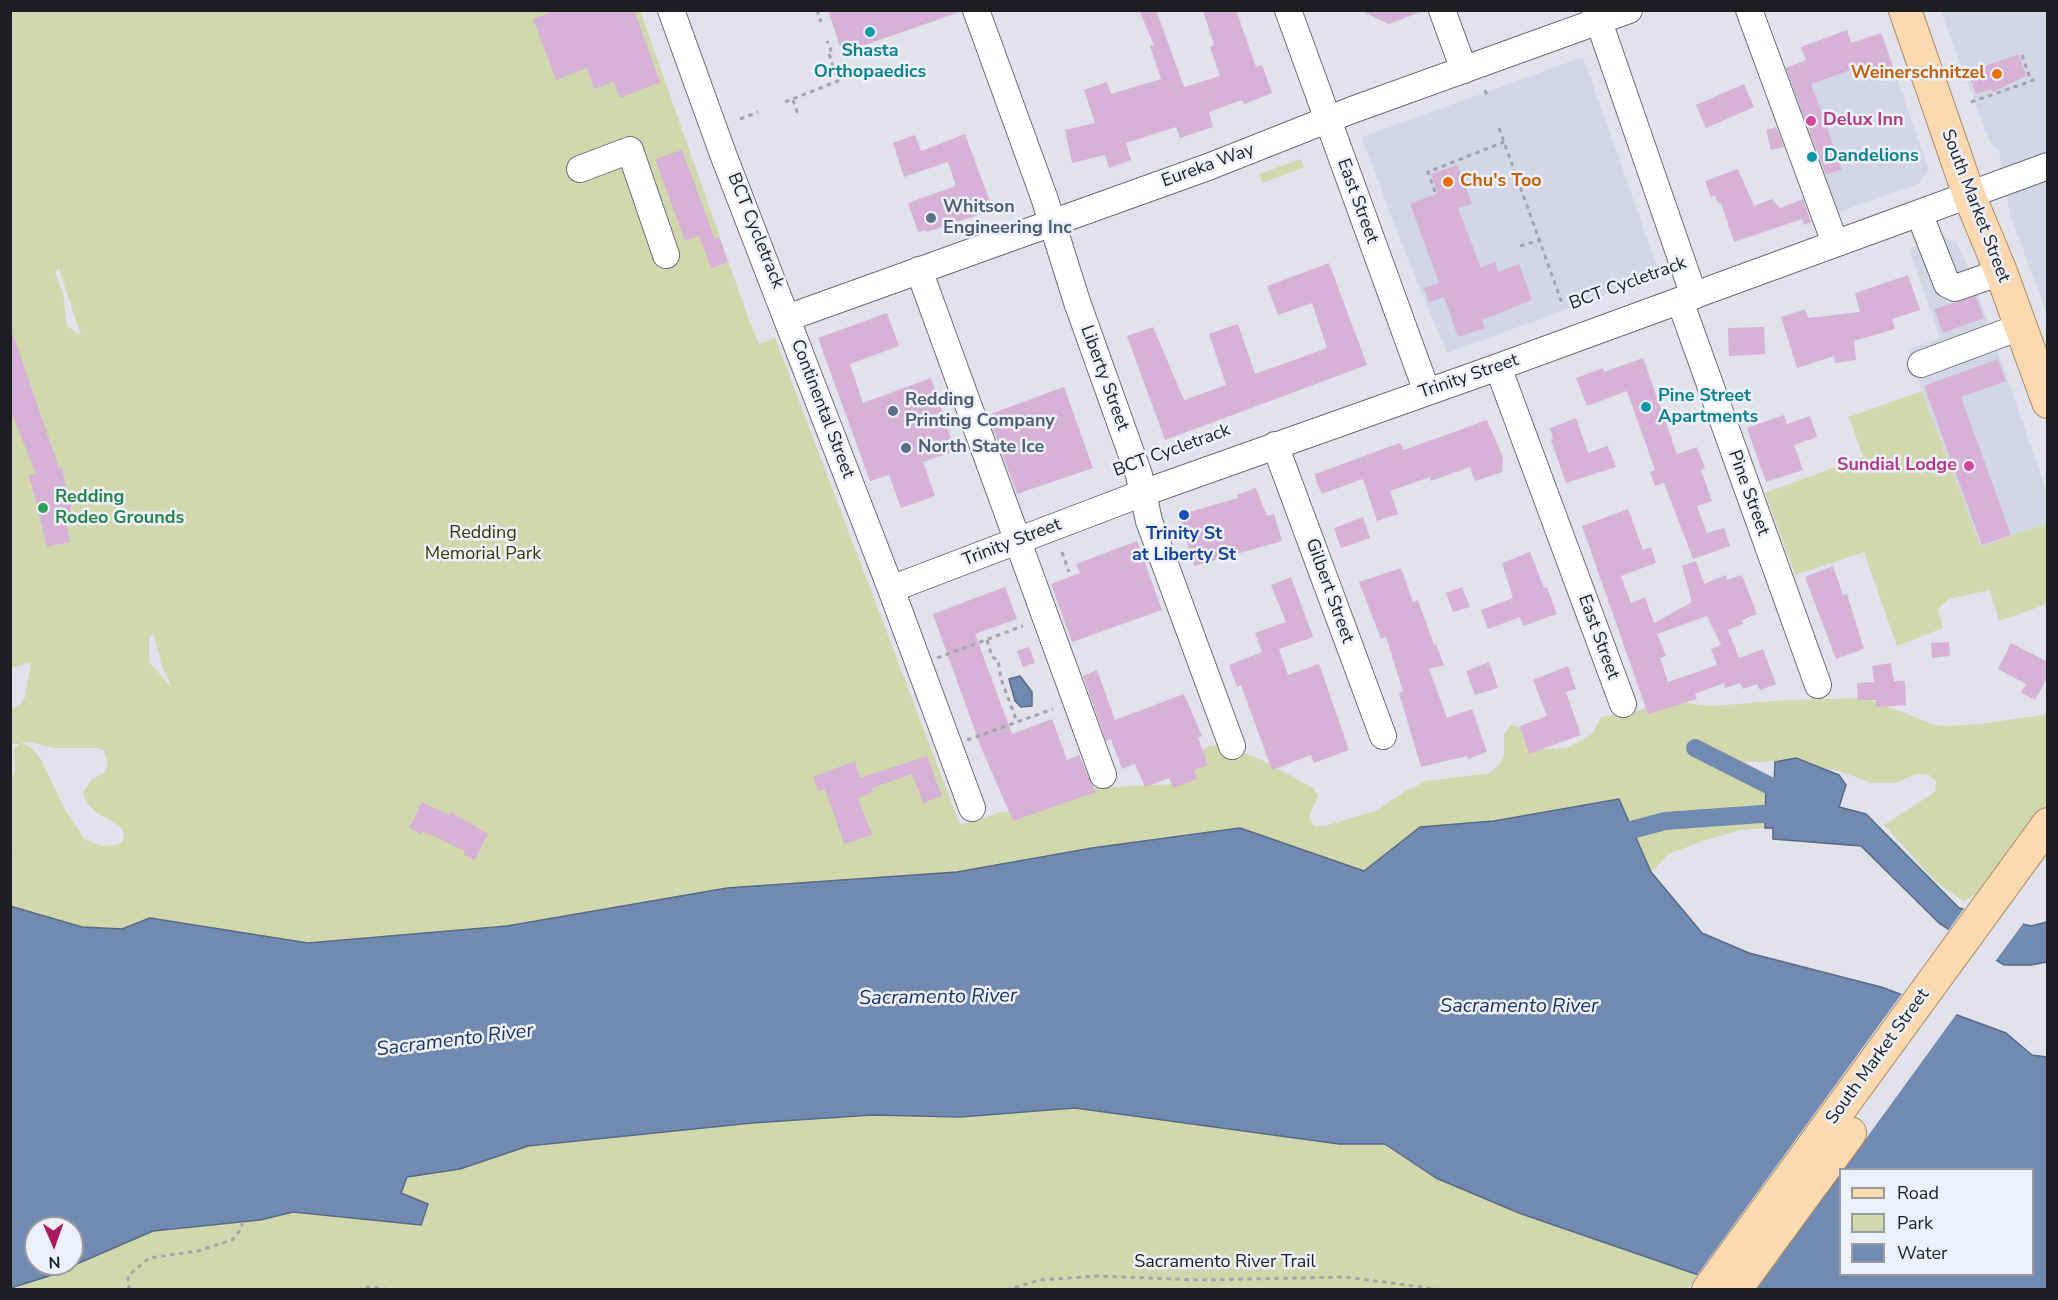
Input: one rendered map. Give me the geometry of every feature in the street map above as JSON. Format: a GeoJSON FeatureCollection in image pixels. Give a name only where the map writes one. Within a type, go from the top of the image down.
{"type":"FeatureCollection","features":[{"type":"Feature","properties":{"kind":"main road","name":"South Market Street"},"geometry":{"type":"LineString","coordinates":[[1905,10],[1968,195],[2001,273],[2048,402]]}},
{"type":"Feature","properties":{"kind":"main road","name":"South Market Street"},"geometry":{"type":"LineString","coordinates":[[1735,1290],[2033,869],[2048,824]]}},
{"type":"Feature","properties":{"kind":"main road","name":"South Market Street"},"geometry":{"type":"LineString","coordinates":[[1708,1290],[2033,869]]}},
{"type":"Feature","properties":{"kind":"street","name":"Continental Street"},"geometry":{"type":"LineString","coordinates":[[671,10],[972,808]]}},
{"type":"Feature","properties":{"kind":"street","name":"Liberty Street"},"geometry":{"type":"LineString","coordinates":[[976,10],[1052,224],[1143,493],[1149,522],[1232,746]]}},
{"type":"Feature","properties":{"kind":"street","name":"East Street"},"geometry":{"type":"LineString","coordinates":[[1288,10],[1427,392]]}},
{"type":"Feature","properties":{"kind":"street"},"geometry":{"type":"LineString","coordinates":[[1442,10],[1464,70]]}},
{"type":"Feature","properties":{"kind":"street","name":"Eureka Way"},"geometry":{"type":"LineString","coordinates":[[787,318],[1052,224],[1464,70],[1597,16],[1629,10]]}},
{"type":"Feature","properties":{"kind":"street"},"geometry":{"type":"LineString","coordinates":[[1749,10],[1835,243]]}},
{"type":"Feature","properties":{"kind":"street","name":"Pine Street"},"geometry":{"type":"LineString","coordinates":[[1597,16],[1687,298],[1818,685]]}},
{"type":"Feature","properties":{"kind":"street"},"geometry":{"type":"LineString","coordinates":[[580,169],[630,150],[666,255]]}},
{"type":"Feature","properties":{"kind":"street","name":"Trinity Street"},"geometry":{"type":"LineString","coordinates":[[891,589],[1143,493],[1497,368],[2048,166]]}},
{"type":"Feature","properties":{"kind":"street"},"geometry":{"type":"LineString","coordinates":[[1919,213],[1947,284],[1955,288],[2001,273]]}},
{"type":"Feature","properties":{"kind":"street"},"geometry":{"type":"LineString","coordinates":[[919,270],[1103,775]]}},
{"type":"Feature","properties":{"kind":"street"},"geometry":{"type":"LineString","coordinates":[[1921,364],[2020,327]]}},
{"type":"Feature","properties":{"kind":"street","name":"East Street"},"geometry":{"type":"LineString","coordinates":[[1497,368],[1623,704]]}},
{"type":"Feature","properties":{"kind":"street","name":"Gilbert Street"},"geometry":{"type":"LineString","coordinates":[[1275,445],[1383,736]]}},
{"type":"Feature","properties":{"kind":"path"},"geometry":{"type":"LineString","coordinates":[[817,10],[821,22]]}},
{"type":"Feature","properties":{"kind":"path"},"geometry":{"type":"LineString","coordinates":[[798,115],[792,97],[838,81],[828,51],[831,50],[828,40]]}},
{"type":"Feature","properties":{"kind":"path"},"geometry":{"type":"LineString","coordinates":[[2022,55],[2031,81]]}},
{"type":"Feature","properties":{"kind":"path"},"geometry":{"type":"LineString","coordinates":[[1971,102],[2037,79]]}},
{"type":"Feature","properties":{"kind":"path"},"geometry":{"type":"LineString","coordinates":[[785,102],[793,100]]}},
{"type":"Feature","properties":{"kind":"path"},"geometry":{"type":"LineString","coordinates":[[740,119],[758,112]]}},
{"type":"Feature","properties":{"kind":"path"},"geometry":{"type":"LineString","coordinates":[[1499,128],[1563,306]]}},
{"type":"Feature","properties":{"kind":"path"},"geometry":{"type":"LineString","coordinates":[[1435,192],[1428,172],[1504,142]]}},
{"type":"Feature","properties":{"kind":"path"},"geometry":{"type":"LineString","coordinates":[[1520,246],[1539,240]]}},
{"type":"Feature","properties":{"kind":"path"},"geometry":{"type":"LineString","coordinates":[[1062,552],[1069,572]]}},
{"type":"Feature","properties":{"kind":"path"},"geometry":{"type":"LineString","coordinates":[[932,659],[1023,626]]}},
{"type":"Feature","properties":{"kind":"path"},"geometry":{"type":"LineString","coordinates":[[987,640],[992,657],[998,660],[1001,679],[1017,722]]}},
{"type":"Feature","properties":{"kind":"path"},"geometry":{"type":"LineString","coordinates":[[963,742],[1053,709]]}},
{"type":"Feature","properties":{"kind":"path"},"geometry":{"type":"LineString","coordinates":[[129,1290],[128,1276],[149,1258],[198,1251],[232,1240],[242,1228],[242,1222]]}},
{"type":"Feature","properties":{"kind":"path","name":"Sacramento River Trail"},"geometry":{"type":"LineString","coordinates":[[1006,1290],[1047,1279],[1097,1276],[1199,1281],[1345,1277],[1444,1290]]}},
{"type":"Feature","properties":{"kind":"path"},"geometry":{"type":"LineString","coordinates":[[357,1290],[368,1287],[391,1290]]}},
{"type":"Feature","properties":{"kind":"shaded area"},"geometry":{"type":"Polygon","coordinates":[[[1941,11],[2047,11],[2047,314],[2010,214],[1999,151],[1989,141],[1941,11]]]}},
{"type":"Feature","properties":{"kind":"shaded area"},"geometry":{"type":"Polygon","coordinates":[[[1881,33],[1929,170],[1918,184],[1830,215],[1778,71],[1881,33]]]}},
{"type":"Feature","properties":{"kind":"shaded area"},"geometry":{"type":"Polygon","coordinates":[[[1583,57],[1660,275],[1447,353],[1402,245],[1362,137],[1583,57]]]}},
{"type":"Feature","properties":{"kind":"shaded area"},"geometry":{"type":"Polygon","coordinates":[[[1942,237],[1956,242],[1970,271],[2047,492],[2047,523],[1981,547],[1907,350],[1940,338],[1909,249],[1942,237]]]}},
{"type":"Feature","properties":{"kind":"green space","name":"Redding Memorial Park"},"geometry":{"type":"Polygon","coordinates":[[[640,10],[749,320],[759,344],[775,338],[960,825],[1002,812],[1045,810],[1096,788],[1174,784],[1200,751],[1210,746],[1220,745],[1231,747],[1262,760],[1313,788],[1318,796],[1309,817],[1314,826],[1325,826],[1378,810],[1405,791],[1426,781],[1490,773],[1499,765],[1504,755],[1504,735],[1511,725],[1522,728],[1535,746],[1545,749],[1567,748],[1591,735],[1601,717],[1635,712],[1656,704],[1678,702],[1711,706],[1788,700],[1865,698],[1935,725],[1947,726],[1980,724],[2048,714],[2048,798],[2041,813],[1976,894],[1963,901],[1935,881],[1884,825],[1935,792],[1936,781],[1928,774],[1916,774],[1895,783],[1872,783],[1839,771],[1783,761],[1746,762],[1739,778],[1766,784],[1765,828],[1741,830],[1705,840],[1669,854],[1651,872],[1623,809],[1375,876],[455,954],[107,935],[37,920],[29,911],[11,909],[10,858],[13,849],[10,845],[11,777],[15,773],[14,749],[20,744],[11,744],[11,709],[21,704],[25,697],[31,662],[11,668],[11,11],[640,10]],[[59,269],[55,272],[63,293],[67,326],[81,336],[59,269]],[[153,632],[149,639],[149,662],[172,688],[161,663],[153,632]],[[31,742],[21,743],[30,747],[41,759],[64,808],[85,840],[102,846],[117,845],[123,841],[124,833],[120,826],[97,813],[86,802],[83,793],[91,780],[104,773],[108,765],[104,750],[55,748],[31,742]]]}},
{"type":"Feature","properties":{"kind":"green space"},"geometry":{"type":"Polygon","coordinates":[[[1301,159],[1304,167],[1262,183],[1259,174],[1301,159]]]}},
{"type":"Feature","properties":{"kind":"green space"},"geometry":{"type":"Polygon","coordinates":[[[1922,391],[1981,547],[2047,523],[2047,604],[1999,621],[1990,590],[1949,599],[1938,609],[1943,628],[1897,646],[1864,552],[1795,575],[1765,493],[1863,457],[1849,417],[1922,391]]]}},
{"type":"Feature","properties":{"kind":"green space"},"geometry":{"type":"Polygon","coordinates":[[[1075,1108],[1339,1144],[1385,1143],[1436,1178],[1519,1213],[1697,1275],[1687,1290],[11,1290],[49,1276],[84,1276],[84,1261],[153,1231],[260,1220],[293,1212],[421,1225],[428,1204],[401,1193],[407,1177],[460,1169],[528,1146],[752,1123],[872,1115],[960,1117],[1075,1108]]]}},
{"type":"Feature","properties":{"kind":"water"},"geometry":{"type":"Polygon","coordinates":[[[1020,676],[1032,692],[1032,706],[1021,707],[1015,701],[1009,679],[1020,676]]]}},
{"type":"Feature","properties":{"kind":"water"},"geometry":{"type":"Polygon","coordinates":[[[1796,758],[1839,775],[1846,785],[1839,807],[1866,814],[1959,908],[2031,926],[2047,922],[2047,962],[2031,965],[2004,965],[1939,923],[1861,846],[1773,839],[1773,828],[1765,828],[1766,784],[1774,784],[1775,762],[1796,758]]]}},
{"type":"Feature","properties":{"kind":"water","name":"Sacramento River"},"geometry":{"type":"Polygon","coordinates":[[[1619,799],[1651,872],[1702,933],[1749,953],[1881,987],[2006,1033],[2032,1055],[2047,1057],[2047,1289],[1739,1289],[1519,1213],[1436,1178],[1385,1144],[1339,1144],[1075,1108],[960,1117],[872,1115],[752,1123],[528,1146],[460,1169],[407,1177],[401,1193],[428,1204],[421,1225],[293,1212],[260,1220],[153,1231],[84,1261],[84,1216],[24,1216],[24,1276],[49,1276],[11,1288],[10,906],[82,927],[122,929],[150,918],[308,943],[507,926],[727,888],[957,872],[1092,848],[1240,828],[1364,871],[1420,827],[1494,821],[1619,799]]]}},
{"type":"Feature","properties":{"kind":"pier"},"geometry":{"type":"Polygon","coordinates":[[[1965,907],[2025,921],[1994,963],[1947,932],[1965,907]]]}},
{"type":"Feature","properties":{"kind":"pier"},"geometry":{"type":"Polygon","coordinates":[[[1903,992],[1958,1012],[1845,1168],[1839,1168],[1839,1175],[1756,1290],[1729,1290],[1695,1278],[1903,992]]]}},
{"type":"Feature","properties":{"kind":"building"},"geometry":{"type":"Polygon","coordinates":[[[556,10],[634,10],[660,82],[620,98],[614,82],[594,89],[587,68],[556,80],[533,19],[556,10]]]}},
{"type":"Feature","properties":{"kind":"building","name":"Shasta Orthopaedics"},"geometry":{"type":"Polygon","coordinates":[[[828,10],[960,10],[960,12],[842,53],[828,10]]]}},
{"type":"Feature","properties":{"kind":"building"},"geometry":{"type":"Polygon","coordinates":[[[1139,10],[1156,10],[1184,87],[1220,76],[1210,47],[1214,45],[1203,10],[1236,10],[1256,67],[1262,65],[1272,93],[1244,104],[1242,100],[1209,112],[1213,127],[1180,138],[1176,127],[1126,143],[1131,160],[1109,168],[1105,155],[1072,163],[1065,130],[1095,123],[1084,90],[1107,82],[1111,94],[1161,79],[1150,46],[1154,45],[1139,10]]]}},
{"type":"Feature","properties":{"kind":"building"},"geometry":{"type":"Polygon","coordinates":[[[1359,10],[1421,10],[1421,12],[1389,24],[1359,10]]]}},
{"type":"Feature","properties":{"kind":"building","name":"Delux Inn"},"geometry":{"type":"Polygon","coordinates":[[[1847,30],[1851,43],[1881,33],[1894,69],[1874,76],[1870,63],[1811,84],[1842,169],[1826,175],[1786,68],[1806,60],[1801,47],[1847,30]]]}},
{"type":"Feature","properties":{"kind":"building","name":"Weinerschnitzel"},"geometry":{"type":"Polygon","coordinates":[[[2019,54],[2026,76],[1993,92],[1992,89],[1976,94],[1968,72],[2019,54]]]}},
{"type":"Feature","properties":{"kind":"building"},"geometry":{"type":"Polygon","coordinates":[[[1744,84],[1754,107],[1706,128],[1696,105],[1744,84]]]}},
{"type":"Feature","properties":{"kind":"building"},"geometry":{"type":"Polygon","coordinates":[[[1776,127],[1784,147],[1771,150],[1766,130],[1776,127]]]}},
{"type":"Feature","properties":{"kind":"building"},"geometry":{"type":"Polygon","coordinates":[[[965,134],[993,210],[927,232],[925,230],[918,232],[908,203],[956,186],[948,162],[904,177],[893,143],[915,135],[921,151],[965,134]]]}},
{"type":"Feature","properties":{"kind":"building"},"geometry":{"type":"Polygon","coordinates":[[[682,150],[715,239],[719,237],[728,262],[711,268],[699,236],[685,241],[655,159],[682,150]]]}},
{"type":"Feature","properties":{"kind":"building"},"geometry":{"type":"Polygon","coordinates":[[[1457,165],[1472,204],[1458,208],[1481,268],[1495,262],[1498,272],[1519,264],[1532,300],[1482,320],[1485,328],[1458,337],[1444,297],[1429,302],[1424,288],[1439,283],[1410,204],[1438,193],[1431,174],[1457,165]]]}},
{"type":"Feature","properties":{"kind":"building"},"geometry":{"type":"Polygon","coordinates":[[[1738,169],[1754,206],[1772,199],[1780,208],[1803,199],[1811,222],[1804,225],[1802,219],[1734,242],[1721,203],[1718,204],[1715,195],[1711,197],[1705,181],[1738,169]]]}},
{"type":"Feature","properties":{"kind":"building"},"geometry":{"type":"Polygon","coordinates":[[[1329,263],[1367,365],[1165,440],[1127,336],[1153,327],[1184,400],[1226,385],[1209,334],[1238,324],[1255,374],[1327,348],[1312,303],[1278,315],[1267,286],[1329,263]]]}},
{"type":"Feature","properties":{"kind":"building"},"geometry":{"type":"Polygon","coordinates":[[[1908,275],[1920,310],[1892,319],[1895,329],[1854,341],[1856,360],[1835,363],[1834,356],[1797,368],[1781,317],[1805,309],[1808,318],[1860,312],[1855,293],[1908,275]]]}},
{"type":"Feature","properties":{"kind":"building"},"geometry":{"type":"Polygon","coordinates":[[[1976,296],[1984,318],[1943,333],[1934,309],[1976,296]]]}},
{"type":"Feature","properties":{"kind":"building"},"geometry":{"type":"Polygon","coordinates":[[[887,313],[899,346],[850,364],[863,403],[931,378],[955,451],[923,462],[935,496],[901,508],[889,475],[870,481],[818,338],[887,313]]]}},
{"type":"Feature","properties":{"kind":"building"},"geometry":{"type":"Polygon","coordinates":[[[1764,327],[1765,354],[1729,356],[1728,328],[1764,327]]]}},
{"type":"Feature","properties":{"kind":"building"},"geometry":{"type":"Polygon","coordinates":[[[13,334],[59,468],[62,468],[72,514],[65,516],[70,542],[47,547],[29,475],[36,474],[10,409],[10,335],[13,334]]]}},
{"type":"Feature","properties":{"kind":"building"},"geometry":{"type":"Polygon","coordinates":[[[1643,358],[1677,454],[1697,447],[1705,468],[1701,470],[1712,501],[1697,506],[1707,533],[1724,528],[1730,546],[1693,559],[1664,483],[1655,486],[1650,472],[1655,470],[1627,391],[1587,406],[1576,378],[1603,368],[1604,372],[1643,358]]]}},
{"type":"Feature","properties":{"kind":"building","name":"Sundial Lodge"},"geometry":{"type":"Polygon","coordinates":[[[1998,359],[2006,381],[1961,397],[2011,535],[1982,545],[1924,386],[1998,359]]]}},
{"type":"Feature","properties":{"kind":"building"},"geometry":{"type":"Polygon","coordinates":[[[1064,387],[1093,468],[1017,494],[988,415],[1064,387]]]}},
{"type":"Feature","properties":{"kind":"building"},"geometry":{"type":"Polygon","coordinates":[[[1784,415],[1787,424],[1810,416],[1817,437],[1794,445],[1803,470],[1766,482],[1747,428],[1784,415]]]}},
{"type":"Feature","properties":{"kind":"building"},"geometry":{"type":"Polygon","coordinates":[[[1576,418],[1588,453],[1608,446],[1616,467],[1566,483],[1551,440],[1553,438],[1550,428],[1576,418]]]}},
{"type":"Feature","properties":{"kind":"building"},"geometry":{"type":"Polygon","coordinates":[[[1487,420],[1503,458],[1502,472],[1475,481],[1470,467],[1431,481],[1430,477],[1390,491],[1398,514],[1377,521],[1363,479],[1322,494],[1317,484],[1315,474],[1400,443],[1404,450],[1487,420]]]}},
{"type":"Feature","properties":{"kind":"building"},"geometry":{"type":"Polygon","coordinates":[[[1256,488],[1267,516],[1274,514],[1282,541],[1194,566],[1179,515],[1238,498],[1237,495],[1256,488]]]}},
{"type":"Feature","properties":{"kind":"building"},"geometry":{"type":"Polygon","coordinates":[[[1628,509],[1643,550],[1651,547],[1656,563],[1621,576],[1631,603],[1645,597],[1654,623],[1692,602],[1682,566],[1696,561],[1704,584],[1726,575],[1727,580],[1742,575],[1757,614],[1742,620],[1743,624],[1728,630],[1739,658],[1763,649],[1776,684],[1760,690],[1757,684],[1743,689],[1740,683],[1725,688],[1724,683],[1695,694],[1697,699],[1648,714],[1582,526],[1628,509]],[[1707,616],[1657,634],[1666,656],[1660,658],[1668,682],[1717,665],[1711,649],[1721,645],[1707,616]]]}},
{"type":"Feature","properties":{"kind":"building"},"geometry":{"type":"Polygon","coordinates":[[[1363,517],[1370,538],[1341,548],[1334,528],[1363,517]]]}},
{"type":"Feature","properties":{"kind":"building"},"geometry":{"type":"Polygon","coordinates":[[[1137,541],[1162,610],[1072,642],[1051,584],[1080,573],[1076,564],[1137,541]]]}},
{"type":"Feature","properties":{"kind":"building"},"geometry":{"type":"Polygon","coordinates":[[[1530,552],[1557,614],[1523,626],[1520,617],[1488,629],[1481,610],[1513,598],[1502,563],[1530,552]]]}},
{"type":"Feature","properties":{"kind":"building"},"geometry":{"type":"Polygon","coordinates":[[[1833,566],[1843,595],[1847,594],[1864,649],[1836,659],[1805,577],[1833,566]]]}},
{"type":"Feature","properties":{"kind":"building"},"geometry":{"type":"Polygon","coordinates":[[[1401,568],[1413,602],[1418,600],[1434,645],[1436,644],[1444,665],[1429,669],[1447,718],[1472,709],[1487,752],[1468,759],[1467,756],[1421,767],[1399,693],[1403,691],[1386,637],[1381,639],[1359,582],[1401,568]]]}},
{"type":"Feature","properties":{"kind":"building"},"geometry":{"type":"Polygon","coordinates":[[[1291,577],[1313,637],[1279,649],[1288,675],[1319,664],[1349,750],[1314,763],[1311,755],[1272,770],[1241,685],[1237,687],[1229,665],[1262,652],[1255,633],[1286,622],[1271,585],[1291,577]]]}},
{"type":"Feature","properties":{"kind":"building"},"geometry":{"type":"Polygon","coordinates":[[[1005,587],[1017,619],[975,634],[1012,734],[1052,719],[1067,760],[1079,755],[1096,792],[1013,821],[980,745],[933,614],[1005,587]]]}},
{"type":"Feature","properties":{"kind":"building"},"geometry":{"type":"Polygon","coordinates":[[[1462,587],[1470,607],[1453,612],[1446,593],[1462,587]]]}},
{"type":"Feature","properties":{"kind":"building"},"geometry":{"type":"Polygon","coordinates":[[[1949,642],[1950,656],[1932,658],[1931,643],[1949,642]]]}},
{"type":"Feature","properties":{"kind":"building"},"geometry":{"type":"Polygon","coordinates":[[[2011,643],[2048,662],[2048,677],[2035,700],[2021,693],[2026,684],[1998,669],[2011,643]]]}},
{"type":"Feature","properties":{"kind":"building"},"geometry":{"type":"Polygon","coordinates":[[[1029,647],[1035,663],[1023,667],[1017,651],[1029,647]]]}},
{"type":"Feature","properties":{"kind":"building"},"geometry":{"type":"Polygon","coordinates":[[[1489,662],[1498,688],[1475,695],[1466,671],[1489,662]]]}},
{"type":"Feature","properties":{"kind":"building"},"geometry":{"type":"Polygon","coordinates":[[[1891,663],[1894,681],[1905,681],[1906,705],[1876,707],[1876,700],[1858,700],[1857,683],[1874,682],[1872,666],[1891,663]]]}},
{"type":"Feature","properties":{"kind":"building"},"geometry":{"type":"Polygon","coordinates":[[[1568,666],[1576,689],[1566,692],[1581,735],[1529,754],[1520,726],[1547,716],[1533,680],[1568,666]]]}},
{"type":"Feature","properties":{"kind":"building"},"geometry":{"type":"Polygon","coordinates":[[[1097,670],[1115,720],[1184,694],[1202,736],[1198,738],[1208,765],[1194,770],[1197,779],[1173,788],[1169,778],[1145,787],[1135,764],[1122,769],[1111,739],[1106,741],[1083,676],[1097,670]]]}},
{"type":"Feature","properties":{"kind":"building"},"geometry":{"type":"Polygon","coordinates":[[[927,756],[942,796],[923,803],[912,774],[872,788],[873,792],[858,798],[872,835],[844,844],[825,789],[818,791],[813,777],[855,761],[860,778],[927,756]]]}},
{"type":"Feature","properties":{"kind":"building"},"geometry":{"type":"Polygon","coordinates":[[[422,802],[449,815],[450,812],[488,834],[475,860],[463,854],[465,851],[423,831],[421,834],[409,828],[422,802]]]}},
{"type":"Feature","properties":{"kind":"waterway"},"geometry":{"type":"LineString","coordinates":[[1695,748],[1786,794]]}},
{"type":"Feature","properties":{"kind":"waterway"},"geometry":{"type":"LineString","coordinates":[[1609,836],[1665,821],[1789,812]]}},
{"type":"Feature","properties":{"kind":"place","name":"Shasta Orthopaedics"},"geometry":{"type":"Point","coordinates":[870,32]}},
{"type":"Feature","properties":{"kind":"place","name":"Weinerschnitzel"},"geometry":{"type":"Point","coordinates":[1997,74]}},
{"type":"Feature","properties":{"kind":"place","name":"Delux Inn"},"geometry":{"type":"Point","coordinates":[1811,121]}},
{"type":"Feature","properties":{"kind":"place","name":"Dandelions"},"geometry":{"type":"Point","coordinates":[1812,157]}},
{"type":"Feature","properties":{"kind":"place","name":"Chu's Too"},"geometry":{"type":"Point","coordinates":[1448,182]}},
{"type":"Feature","properties":{"kind":"place","name":"Whitson Engineering Inc"},"geometry":{"type":"Point","coordinates":[931,218]}},
{"type":"Feature","properties":{"kind":"place","name":"Pine Street Apartments"},"geometry":{"type":"Point","coordinates":[1646,407]}},
{"type":"Feature","properties":{"kind":"place","name":"Redding Printing Company"},"geometry":{"type":"Point","coordinates":[893,411]}},
{"type":"Feature","properties":{"kind":"place","name":"North State Ice"},"geometry":{"type":"Point","coordinates":[906,448]}},
{"type":"Feature","properties":{"kind":"place","name":"Sundial Lodge"},"geometry":{"type":"Point","coordinates":[1969,466]}},
{"type":"Feature","properties":{"kind":"place","name":"Redding Rodeo Grounds"},"geometry":{"type":"Point","coordinates":[43,508]}},
{"type":"Feature","properties":{"kind":"place","name":"Trinity St at Liberty St"},"geometry":{"type":"Point","coordinates":[1184,515]}}]}
